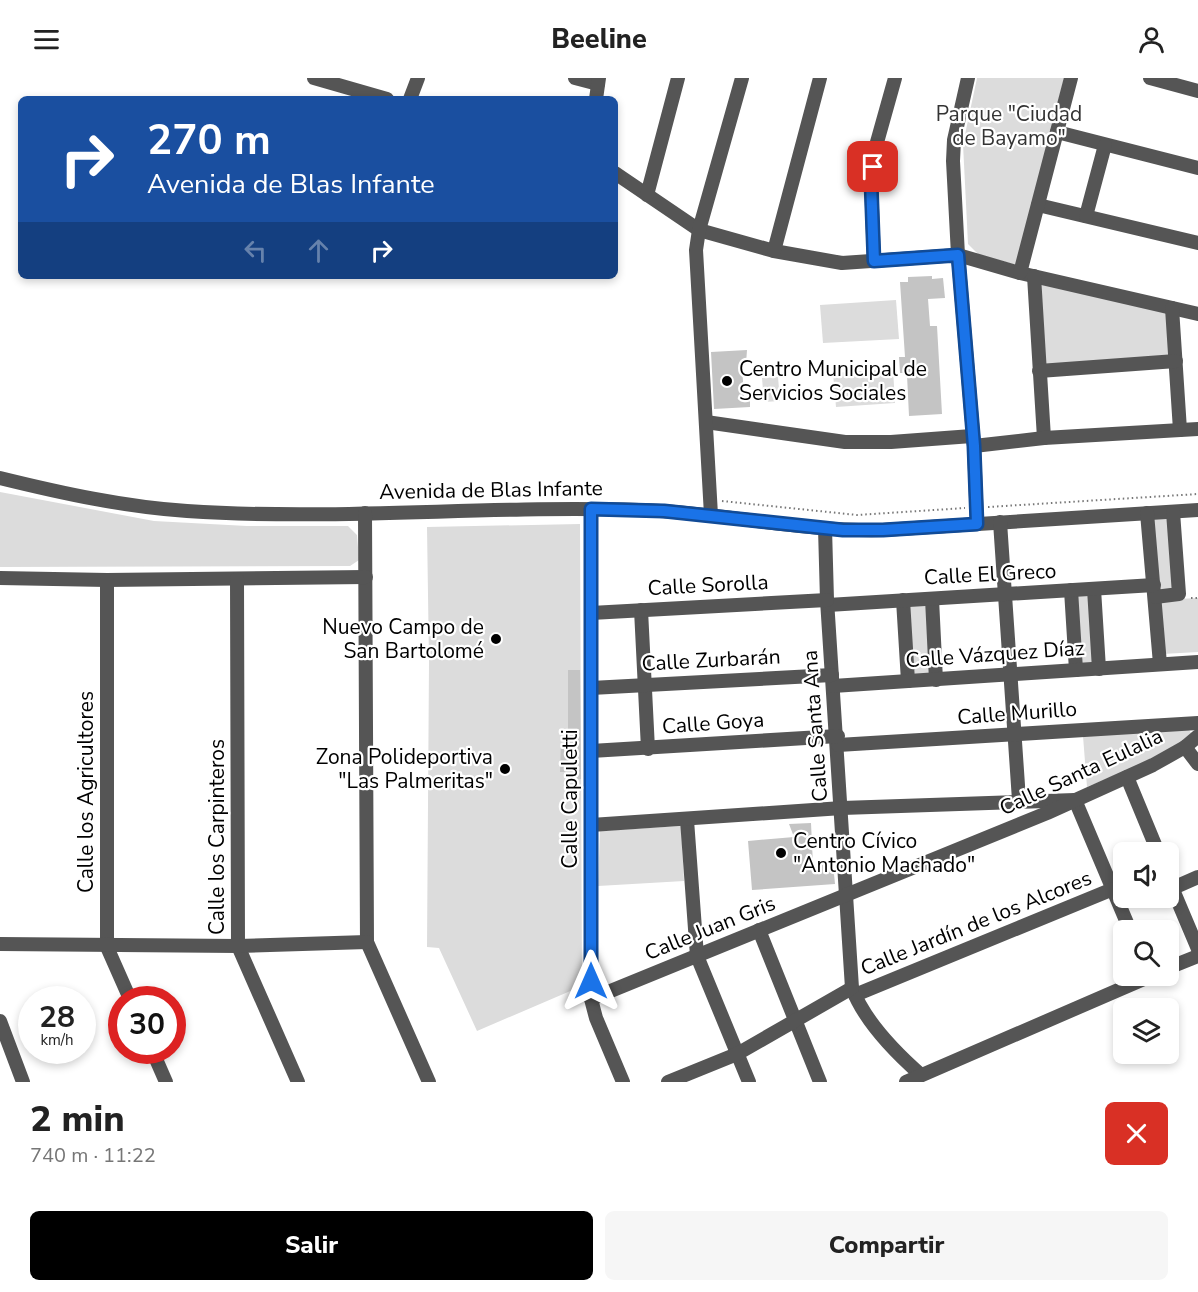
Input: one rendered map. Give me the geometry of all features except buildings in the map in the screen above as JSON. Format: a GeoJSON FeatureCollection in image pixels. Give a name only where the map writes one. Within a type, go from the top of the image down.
{"type":"FeatureCollection","features":[{"type":"Feature","properties":{"kind":"street"},"geometry":{"type":"LineString","coordinates":[[314,78],[335,81],[378,96]]}},
{"type":"Feature","properties":{"kind":"street"},"geometry":{"type":"LineString","coordinates":[[411,96],[418,78]]}},
{"type":"Feature","properties":{"kind":"street"},"geometry":{"type":"LineString","coordinates":[[575,78],[598,81],[596,96]]}},
{"type":"Feature","properties":{"kind":"street"},"geometry":{"type":"LineString","coordinates":[[646,195],[678,78]]}},
{"type":"Feature","properties":{"kind":"street"},"geometry":{"type":"LineString","coordinates":[[711,515],[696,256],[699,230],[742,78]]}},
{"type":"Feature","properties":{"kind":"street"},"geometry":{"type":"LineString","coordinates":[[774,251],[820,78]]}},
{"type":"Feature","properties":{"kind":"street"},"geometry":{"type":"LineString","coordinates":[[874,261],[871,182],[874,153],[895,78]]}},
{"type":"Feature","properties":{"kind":"street"},"geometry":{"type":"LineString","coordinates":[[966,78],[953,151],[977,524]]}},
{"type":"Feature","properties":{"kind":"street"},"geometry":{"type":"LineString","coordinates":[[1020,273],[1071,78]]}},
{"type":"Feature","properties":{"kind":"street"},"geometry":{"type":"LineString","coordinates":[[1150,78],[1181,82],[1198,91]]}},
{"type":"Feature","properties":{"kind":"street"},"geometry":{"type":"LineString","coordinates":[[1057,132],[1198,168]]}},
{"type":"Feature","properties":{"kind":"street"},"geometry":{"type":"LineString","coordinates":[[1086,216],[1105,145]]}},
{"type":"Feature","properties":{"kind":"street"},"geometry":{"type":"LineString","coordinates":[[618,175],[699,230],[774,251],[842,263],[958,255],[1020,273],[1198,314]]}},
{"type":"Feature","properties":{"kind":"street"},"geometry":{"type":"LineString","coordinates":[[1038,205],[1198,243]]}},
{"type":"Feature","properties":{"kind":"street"},"geometry":{"type":"LineString","coordinates":[[1034,276],[1044,438]]}},
{"type":"Feature","properties":{"kind":"street"},"geometry":{"type":"LineString","coordinates":[[1172,308],[1180,430]]}},
{"type":"Feature","properties":{"kind":"street"},"geometry":{"type":"LineString","coordinates":[[1039,371],[1176,361]]}},
{"type":"Feature","properties":{"kind":"street"},"geometry":{"type":"LineString","coordinates":[[706,422],[845,441],[891,442],[1044,438],[1198,429]]}},
{"type":"Feature","properties":{"kind":"street","name":"Avenida de Blas Infante"},"geometry":{"type":"LineString","coordinates":[[0,478],[107,500],[185,511],[365,513],[656,510],[825,528],[883,530],[1198,510]]}},
{"type":"Feature","properties":{"kind":"street","name":"Calle Capuletti"},"geometry":{"type":"LineString","coordinates":[[591,509],[591,999],[596,1018],[623,1082]]}},
{"type":"Feature","properties":{"kind":"street","name":"Calle El Greco"},"geometry":{"type":"LineString","coordinates":[[828,603],[1094,589],[1179,594],[1173,512]]}},
{"type":"Feature","properties":{"kind":"street"},"geometry":{"type":"LineString","coordinates":[[365,513],[367,942],[429,1082]]}},
{"type":"Feature","properties":{"kind":"street"},"geometry":{"type":"LineString","coordinates":[[1147,513],[1160,664]]}},
{"type":"Feature","properties":{"kind":"street"},"geometry":{"type":"LineString","coordinates":[[1000,522],[1019,800]]}},
{"type":"Feature","properties":{"kind":"street","name":"Calle Santa Ana"},"geometry":{"type":"LineString","coordinates":[[825,528],[845,896],[854,991]]}},
{"type":"Feature","properties":{"kind":"street"},"geometry":{"type":"LineString","coordinates":[[0,578],[107,580],[366,577]]}},
{"type":"Feature","properties":{"kind":"street","name":"Calle los Carpinteros"},"geometry":{"type":"LineString","coordinates":[[237,579],[238,946],[298,1082]]}},
{"type":"Feature","properties":{"kind":"street","name":"Calle los Agricultores"},"geometry":{"type":"LineString","coordinates":[[107,580],[107,947],[124,986]]}},
{"type":"Feature","properties":{"kind":"street"},"geometry":{"type":"LineString","coordinates":[[1094,589],[1099,669]]}},
{"type":"Feature","properties":{"kind":"street"},"geometry":{"type":"LineString","coordinates":[[1071,590],[1077,670]]}},
{"type":"Feature","properties":{"kind":"street"},"geometry":{"type":"LineString","coordinates":[[932,599],[936,680]]}},
{"type":"Feature","properties":{"kind":"street"},"geometry":{"type":"LineString","coordinates":[[903,600],[908,681]]}},
{"type":"Feature","properties":{"kind":"street","name":"Calle Sorolla"},"geometry":{"type":"LineString","coordinates":[[591,612],[828,603]]}},
{"type":"Feature","properties":{"kind":"street"},"geometry":{"type":"LineString","coordinates":[[641,610],[648,749]]}},
{"type":"Feature","properties":{"kind":"street","name":"Calle Vázquez Díaz"},"geometry":{"type":"LineString","coordinates":[[833,680],[936,680],[1198,662]]}},
{"type":"Feature","properties":{"kind":"street","name":"Calle Zurbarán"},"geometry":{"type":"LineString","coordinates":[[591,688],[645,684],[833,680]]}},
{"type":"Feature","properties":{"kind":"street","name":"Calle Murillo"},"geometry":{"type":"LineString","coordinates":[[838,740],[1015,735],[1198,723]]}},
{"type":"Feature","properties":{"kind":"street","name":"Calle Santa Eulalia"},"geometry":{"type":"LineString","coordinates":[[845,896],[1127,777],[1185,747],[1198,736]]}},
{"type":"Feature","properties":{"kind":"street","name":"Calle Goya"},"geometry":{"type":"LineString","coordinates":[[591,751],[838,740]]}},
{"type":"Feature","properties":{"kind":"street"},"geometry":{"type":"LineString","coordinates":[[1185,747],[1198,764]]}},
{"type":"Feature","properties":{"kind":"street"},"geometry":{"type":"LineString","coordinates":[[1127,777],[1154,842]]}},
{"type":"Feature","properties":{"kind":"street"},"geometry":{"type":"LineString","coordinates":[[591,825],[842,808],[1019,800],[1075,800],[1113,889]]}},
{"type":"Feature","properties":{"kind":"street"},"geometry":{"type":"LineString","coordinates":[[687,820],[697,956],[749,1082]]}},
{"type":"Feature","properties":{"kind":"street"},"geometry":{"type":"LineString","coordinates":[[1179,881],[1198,877]]}},
{"type":"Feature","properties":{"kind":"street","name":"Calle Jardín de los Alcores"},"geometry":{"type":"LineString","coordinates":[[668,1082],[737,1054],[794,1020],[854,991],[1113,889]]}},
{"type":"Feature","properties":{"kind":"street","name":"Calle Juan Gris"},"geometry":{"type":"LineString","coordinates":[[591,999],[845,896]]}},
{"type":"Feature","properties":{"kind":"street"},"geometry":{"type":"LineString","coordinates":[[1179,903],[1198,949]]}},
{"type":"Feature","properties":{"kind":"street"},"geometry":{"type":"LineString","coordinates":[[759,930],[820,1082]]}},
{"type":"Feature","properties":{"kind":"street"},"geometry":{"type":"LineString","coordinates":[[0,944],[107,947],[367,942]]}},
{"type":"Feature","properties":{"kind":"street"},"geometry":{"type":"LineString","coordinates":[[1179,964],[1198,956]]}},
{"type":"Feature","properties":{"kind":"street"},"geometry":{"type":"LineString","coordinates":[[906,1082],[1126,986]]}},
{"type":"Feature","properties":{"kind":"street"},"geometry":{"type":"LineString","coordinates":[[854,991],[895,1051],[921,1075]]}},
{"type":"Feature","properties":{"kind":"street"},"geometry":{"type":"LineString","coordinates":[[0,1021],[22,1082]]}},
{"type":"Feature","properties":{"kind":"street"},"geometry":{"type":"LineString","coordinates":[[158,1064],[166,1082]]}},
{"type":"Feature","properties":{"kind":"path"},"geometry":{"type":"LineString","coordinates":[[711,500],[857,515],[1198,494]]}},
{"type":"Feature","properties":{"kind":"green space","name":"Parque \"Ciudad de Bayamo\""},"geometry":{"type":"Polygon","coordinates":[[[977,78],[1064,78],[1017,265],[979,255],[968,244],[963,144],[977,78]]]}},
{"type":"Feature","properties":{"kind":"green space"},"geometry":{"type":"Polygon","coordinates":[[[1044,282],[1167,311],[1169,357],[1047,367],[1041,363],[1037,288],[1044,282]]]}},
{"type":"Feature","properties":{"kind":"green space"},"geometry":{"type":"Polygon","coordinates":[[[896,300],[899,339],[823,343],[820,305],[896,300]]]}},
{"type":"Feature","properties":{"kind":"green space"},"geometry":{"type":"Polygon","coordinates":[[[893,369],[895,403],[836,407],[833,373],[893,369]]]}},
{"type":"Feature","properties":{"kind":"green space"},"geometry":{"type":"Polygon","coordinates":[[[778,377],[780,401],[764,402],[762,378],[778,377]]]}},
{"type":"Feature","properties":{"kind":"green space"},"geometry":{"type":"Polygon","coordinates":[[[0,492],[154,521],[247,526],[348,526],[357,535],[359,560],[350,566],[0,567],[0,492]]]}},
{"type":"Feature","properties":{"kind":"green space"},"geometry":{"type":"Polygon","coordinates":[[[1170,517],[1177,592],[1157,594],[1151,518],[1170,517]]]}},
{"type":"Feature","properties":{"kind":"green space","name":"Zona Polideportiva \"Las Palmeritas\""},"geometry":{"type":"Polygon","coordinates":[[[580,524],[582,986],[477,1031],[439,948],[427,947],[429,662],[427,527],[580,524]]]}},
{"type":"Feature","properties":{"kind":"green space"},"geometry":{"type":"Polygon","coordinates":[[[1091,591],[1096,666],[1079,667],[1073,592],[1091,591]]]}},
{"type":"Feature","properties":{"kind":"green space"},"geometry":{"type":"Polygon","coordinates":[[[1198,598],[1198,652],[1162,654],[1159,600],[1198,598]]]}},
{"type":"Feature","properties":{"kind":"green space"},"geometry":{"type":"Polygon","coordinates":[[[929,603],[933,673],[911,675],[906,604],[929,603]]]}},
{"type":"Feature","properties":{"kind":"green space"},"geometry":{"type":"Polygon","coordinates":[[[1188,728],[1191,733],[1174,747],[1087,787],[1083,736],[1188,728]]]}},
{"type":"Feature","properties":{"kind":"green space"},"geometry":{"type":"Polygon","coordinates":[[[681,826],[684,881],[598,886],[600,831],[681,826]]]}},
{"type":"Feature","properties":{"kind":"place","name":"Centro Municipal de Servicios Sociales"},"geometry":{"type":"Point","coordinates":[727,381]}},
{"type":"Feature","properties":{"kind":"place","name":"Nuevo Campo de San Bartolomé"},"geometry":{"type":"Point","coordinates":[496,639]}},
{"type":"Feature","properties":{"kind":"place","name":"Zona Polideportiva \"Las Palmeritas\""},"geometry":{"type":"Point","coordinates":[505,769]}},
{"type":"Feature","properties":{"kind":"place","name":"Centro Cívico \"Antonio Machado\""},"geometry":{"type":"Point","coordinates":[781,853]}},
{"type":"Feature","properties":{"kind":"route"},"geometry":{"type":"LineString","coordinates":[[591,981],[591,509],[664,511],[843,530],[977,524],[974,446],[958,255],[874,261],[871,182],[873,167]]}}]}
